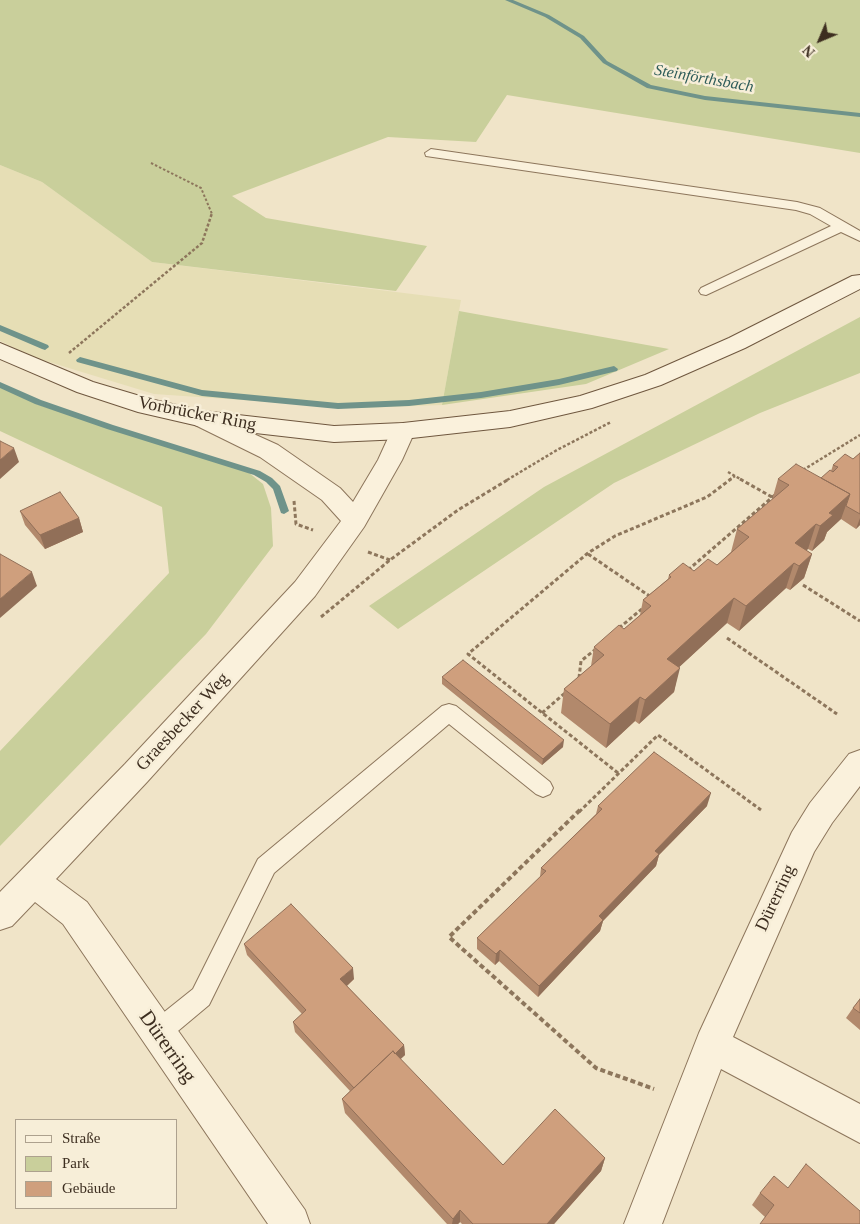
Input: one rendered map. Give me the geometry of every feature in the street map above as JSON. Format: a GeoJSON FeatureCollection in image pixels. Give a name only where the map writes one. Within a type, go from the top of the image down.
{"type":"FeatureCollection","features":[{"type":"Feature","properties":{"kind":"street","name":"Vorbrücker Ring"},"geometry":{"type":"LineString","coordinates":[[0,350],[85,387],[146,406],[203,419],[334,434],[403,431],[510,419],[584,403],[653,380],[737,343],[860,281]]}},
{"type":"Feature","properties":{"kind":"street"},"geometry":{"type":"LineString","coordinates":[[203,419],[269,451],[331,494],[355,520]]}},
{"type":"Feature","properties":{"kind":"street","name":"Graesbecker Weg"},"geometry":{"type":"LineString","coordinates":[[0,915],[136,773],[305,589],[355,520],[390,460],[403,431]]}},
{"type":"Feature","properties":{"kind":"street","name":"Dürerring"},"geometry":{"type":"LineString","coordinates":[[642,1224],[712,1045],[762,928],[803,842],[821,813],[860,763]]}},
{"type":"Feature","properties":{"kind":"street","name":"Dürerring"},"geometry":{"type":"LineString","coordinates":[[32,881],[75,913],[291,1224]]}},
{"type":"Feature","properties":{"kind":"street"},"geometry":{"type":"LineString","coordinates":[[712,1045],[860,1124]]}},
{"type":"Feature","properties":{"kind":"lane"},"geometry":{"type":"LineString","coordinates":[[431,153],[797,206],[815,211],[860,238]]}},
{"type":"Feature","properties":{"kind":"lane"},"geometry":{"type":"LineString","coordinates":[[706,291],[842,226]]}},
{"type":"Feature","properties":{"kind":"lane"},"geometry":{"type":"LineString","coordinates":[[158,1033],[201,997],[266,866],[449,712],[543,788]]}},
{"type":"Feature","properties":{"kind":"path"},"geometry":{"type":"LineString","coordinates":[[47,371],[202,243],[212,214],[201,188],[151,163]]}},
{"type":"Feature","properties":{"kind":"path"},"geometry":{"type":"LineString","coordinates":[[364,551],[390,560],[458,510],[557,450],[615,420]]}},
{"type":"Feature","properties":{"kind":"path"},"geometry":{"type":"LineString","coordinates":[[800,473],[860,435]]}},
{"type":"Feature","properties":{"kind":"path"},"geometry":{"type":"LineString","coordinates":[[728,472],[772,497]]}},
{"type":"Feature","properties":{"kind":"path"},"geometry":{"type":"LineString","coordinates":[[618,773],[468,654],[588,553],[615,536],[707,497],[735,476]]}},
{"type":"Feature","properties":{"kind":"path"},"geometry":{"type":"LineString","coordinates":[[683,574],[779,491]]}},
{"type":"Feature","properties":{"kind":"path"},"geometry":{"type":"LineString","coordinates":[[294,500],[296,524],[309,528]]}},
{"type":"Feature","properties":{"kind":"path"},"geometry":{"type":"LineString","coordinates":[[588,553],[653,599]]}},
{"type":"Feature","properties":{"kind":"path"},"geometry":{"type":"LineString","coordinates":[[803,585],[860,621]]}},
{"type":"Feature","properties":{"kind":"path"},"geometry":{"type":"LineString","coordinates":[[617,630],[646,606]]}},
{"type":"Feature","properties":{"kind":"path"},"geometry":{"type":"LineString","coordinates":[[727,638],[837,714]]}},
{"type":"Feature","properties":{"kind":"path"},"geometry":{"type":"LineString","coordinates":[[579,680],[581,661],[603,643]]}},
{"type":"Feature","properties":{"kind":"path"},"geometry":{"type":"LineString","coordinates":[[542,713],[572,687]]}},
{"type":"Feature","properties":{"kind":"path"},"geometry":{"type":"LineString","coordinates":[[654,1089],[596,1068],[450,937],[658,735],[762,810]]}},
{"type":"Feature","properties":{"kind":"shaded area"},"geometry":{"type":"Polygon","coordinates":[[[0,165],[42,182],[152,262],[461,300],[442,405],[359,408],[154,394],[36,358],[0,341],[0,165]]]}},
{"type":"Feature","properties":{"kind":"green space"},"geometry":{"type":"Polygon","coordinates":[[[0,0],[860,0],[860,153],[507,95],[476,142],[388,137],[232,196],[266,218],[427,246],[396,291],[152,262],[42,182],[0,165],[0,0]]]}},
{"type":"Feature","properties":{"kind":"green space"},"geometry":{"type":"Polygon","coordinates":[[[459,311],[669,349],[586,384],[442,405],[459,311]]]}},
{"type":"Feature","properties":{"kind":"green space"},"geometry":{"type":"Polygon","coordinates":[[[860,317],[860,373],[760,413],[614,483],[398,629],[369,606],[544,487],[860,317]]]}},
{"type":"Feature","properties":{"kind":"green space"},"geometry":{"type":"Polygon","coordinates":[[[0,387],[39,405],[248,472],[263,484],[271,508],[273,546],[206,634],[0,846],[0,751],[169,573],[162,507],[0,431],[0,387]]]}},
{"type":"Feature","properties":{"kind":"building"},"geometry":{"type":"Polygon","coordinates":[[[0,441],[14,448],[0,460],[0,441]]]}},
{"type":"Feature","properties":{"kind":"building"},"geometry":{"type":"Polygon","coordinates":[[[860,453],[860,514],[846,506],[850,494],[821,478],[830,470],[833,472],[838,467],[833,465],[845,454],[853,459],[860,453]]]}},
{"type":"Feature","properties":{"kind":"building"},"geometry":{"type":"Polygon","coordinates":[[[796,464],[850,494],[829,513],[833,515],[820,526],[816,524],[795,543],[812,554],[799,566],[794,563],[746,606],[734,598],[667,659],[680,668],[645,700],[640,697],[610,724],[564,689],[604,655],[594,647],[619,625],[624,629],[651,606],[643,600],[671,577],[669,575],[683,563],[694,571],[708,559],[717,565],[749,537],[737,529],[789,485],[778,479],[796,464]]]}},
{"type":"Feature","properties":{"kind":"building"},"geometry":{"type":"Polygon","coordinates":[[[60,492],[79,518],[40,535],[20,511],[60,492]]]}},
{"type":"Feature","properties":{"kind":"building"},"geometry":{"type":"Polygon","coordinates":[[[0,554],[32,572],[0,599],[0,554]]]}},
{"type":"Feature","properties":{"kind":"building"},"geometry":{"type":"Polygon","coordinates":[[[463,660],[564,740],[543,759],[442,677],[463,660]]]}},
{"type":"Feature","properties":{"kind":"building"},"geometry":{"type":"Polygon","coordinates":[[[654,752],[711,793],[655,851],[659,854],[599,916],[603,920],[539,986],[500,950],[496,954],[477,938],[546,871],[541,868],[602,809],[598,806],[654,752]]]}},
{"type":"Feature","properties":{"kind":"building"},"geometry":{"type":"Polygon","coordinates":[[[291,904],[353,968],[340,979],[404,1045],[395,1054],[393,1051],[354,1088],[293,1022],[306,1010],[244,944],[291,904]]]}},
{"type":"Feature","properties":{"kind":"building"},"geometry":{"type":"Polygon","coordinates":[[[860,999],[860,1013],[853,1008],[860,999]]]}},
{"type":"Feature","properties":{"kind":"building"},"geometry":{"type":"Polygon","coordinates":[[[393,1051],[503,1165],[555,1109],[605,1158],[547,1224],[473,1224],[460,1210],[453,1219],[342,1099],[393,1051]]]}},
{"type":"Feature","properties":{"kind":"building"},"geometry":{"type":"Polygon","coordinates":[[[806,1164],[860,1211],[860,1224],[760,1224],[774,1205],[760,1193],[774,1176],[788,1188],[806,1164]]]}},
{"type":"Feature","properties":{"kind":"waterway","name":"Steinförthsbach"},"geometry":{"type":"LineString","coordinates":[[508,0],[547,16],[582,37],[605,62],[649,87],[705,98],[860,115]]}},
{"type":"Feature","properties":{"kind":"waterway"},"geometry":{"type":"LineString","coordinates":[[0,328],[45,347]]}},
{"type":"Feature","properties":{"kind":"waterway"},"geometry":{"type":"LineString","coordinates":[[80,360],[202,393],[338,406],[409,403],[481,395],[559,382],[614,369]]}},
{"type":"Feature","properties":{"kind":"waterway"},"geometry":{"type":"LineString","coordinates":[[0,385],[38,402],[110,427],[257,473],[269,480],[277,488],[284,511]]}}]}
